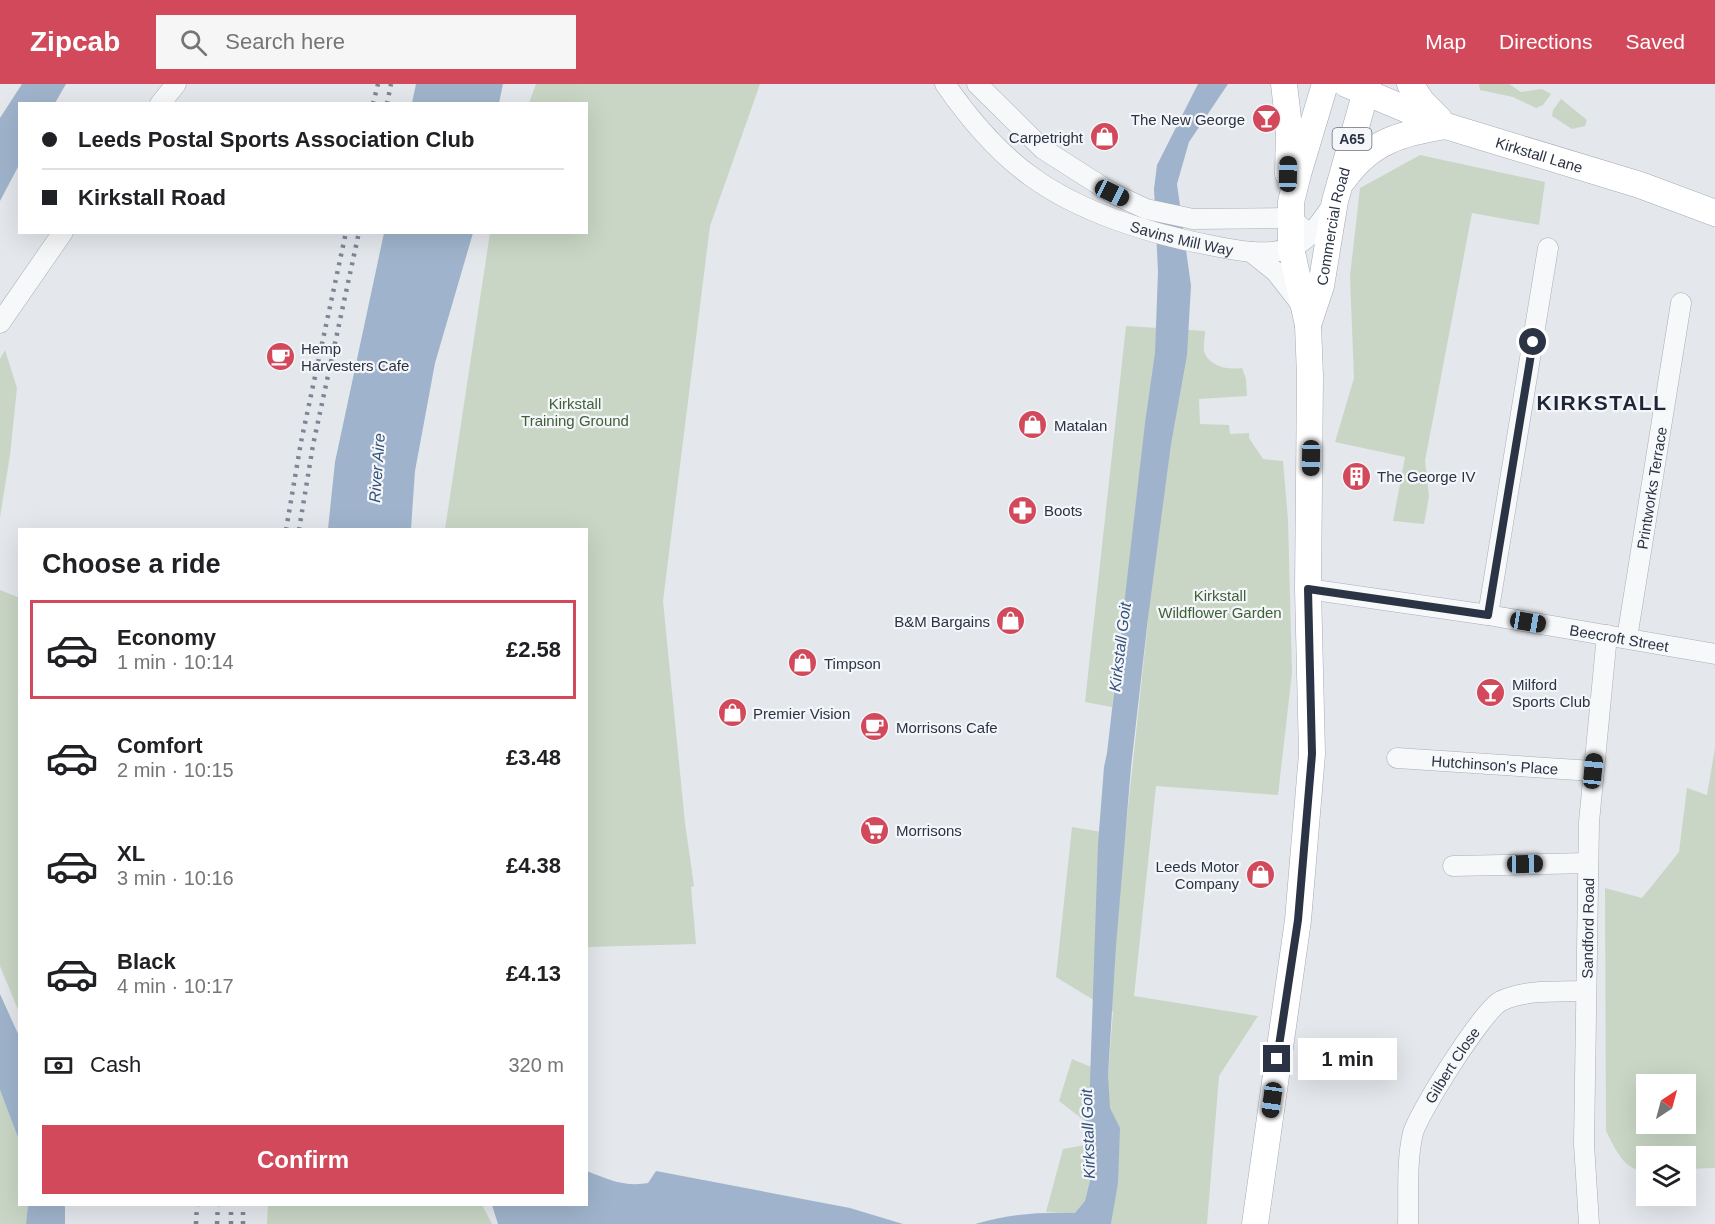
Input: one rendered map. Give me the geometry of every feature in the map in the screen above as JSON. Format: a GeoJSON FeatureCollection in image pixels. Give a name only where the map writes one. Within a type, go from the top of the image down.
{"type":"FeatureCollection","features":[{"type":"Feature","properties":{"kind":"main road"},"geometry":{"type":"LineString","coordinates":[[1284,84],[1289,127],[1288,174],[1292,221]]}},
{"type":"Feature","properties":{"kind":"main road"},"geometry":{"type":"LineString","coordinates":[[1410,84],[1422,102],[1446,126]]}},
{"type":"Feature","properties":{"kind":"main road","name":"Commercial Road"},"geometry":{"type":"LineString","coordinates":[[1308,589],[1311,439],[1306,316],[1292,221],[1308,135],[1346,86]]}},
{"type":"Feature","properties":{"kind":"main road","name":"Commercial Road"},"geometry":{"type":"LineString","coordinates":[[1306,316],[1321,286],[1337,194],[1346,86]]}},
{"type":"Feature","properties":{"kind":"main road","name":"Kirkstall Lane"},"geometry":{"type":"LineString","coordinates":[[1346,86],[1446,126],[1640,185],[1715,213]]}},
{"type":"Feature","properties":{"kind":"main road"},"geometry":{"type":"LineString","coordinates":[[1337,194],[1351,169],[1372,149],[1387,140],[1421,130],[1446,126]]}},
{"type":"Feature","properties":{"kind":"main road","name":"A65"},"geometry":{"type":"LineString","coordinates":[[1255,1224],[1298,920],[1312,754],[1308,589]]}},
{"type":"Feature","properties":{"kind":"street"},"geometry":{"type":"LineString","coordinates":[[161,102],[176,84]]}},
{"type":"Feature","properties":{"kind":"street","name":"Savins Mill Way"},"geometry":{"type":"LineString","coordinates":[[945,84],[964,112],[1030,176],[1064,197],[1148,231],[1191,242],[1251,252],[1285,280],[1306,316]]}},
{"type":"Feature","properties":{"kind":"street","name":"Savins Mill Way"},"geometry":{"type":"LineString","coordinates":[[977,84],[1043,149],[1112,193],[1146,209],[1193,219],[1292,221]]}},
{"type":"Feature","properties":{"kind":"street"},"geometry":{"type":"LineString","coordinates":[[1251,252],[1281,251],[1292,221],[1337,194]]}},
{"type":"Feature","properties":{"kind":"street"},"geometry":{"type":"LineString","coordinates":[[1292,221],[1320,260],[1321,286]]}},
{"type":"Feature","properties":{"kind":"street"},"geometry":{"type":"LineString","coordinates":[[0,323],[62,234]]}},
{"type":"Feature","properties":{"kind":"street"},"geometry":{"type":"LineString","coordinates":[[1488,615],[1548,248]]}},
{"type":"Feature","properties":{"kind":"street","name":"Printworks Terrace"},"geometry":{"type":"LineString","coordinates":[[1627,638],[1681,303]]}},
{"type":"Feature","properties":{"kind":"street","name":"Beecroft Street"},"geometry":{"type":"LineString","coordinates":[[1308,589],[1488,615],[1715,654]]}},
{"type":"Feature","properties":{"kind":"street","name":"Sandford Road"},"geometry":{"type":"LineString","coordinates":[[1589,1224],[1584,1144],[1588,863],[1593,771],[1607,635]]}},
{"type":"Feature","properties":{"kind":"street","name":"Hutchinson's Place"},"geometry":{"type":"LineString","coordinates":[[1397,758],[1593,771]]}},
{"type":"Feature","properties":{"kind":"street"},"geometry":{"type":"LineString","coordinates":[[1453,866],[1588,863]]}},
{"type":"Feature","properties":{"kind":"street","name":"Gilbert Close"},"geometry":{"type":"LineString","coordinates":[[1408,1224],[1411,1144],[1414,1130],[1430,1098],[1480,1023],[1498,1002],[1518,995],[1586,991]]}},
{"type":"Feature","properties":{"kind":"green space","name":"Kirkstall Training Ground"},"geometry":{"type":"Polygon","coordinates":[[[536,84],[760,84],[710,226],[663,601],[685,823],[694,886],[691,887],[696,944],[588,947],[588,528],[445,528],[490,234],[588,234],[588,102],[529,102],[536,84]]]}},
{"type":"Feature","properties":{"kind":"green space"},"geometry":{"type":"Polygon","coordinates":[[[1479,84],[1509,84],[1521,92],[1542,89],[1551,94],[1543,105],[1536,108],[1513,97],[1480,90],[1479,84]]]}},
{"type":"Feature","properties":{"kind":"green space"},"geometry":{"type":"Polygon","coordinates":[[[1561,99],[1587,120],[1585,126],[1572,129],[1552,116],[1553,110],[1561,99]]]}},
{"type":"Feature","properties":{"kind":"green space"},"geometry":{"type":"Polygon","coordinates":[[[1420,155],[1545,182],[1539,225],[1472,213],[1425,461],[1429,496],[1424,524],[1393,521],[1405,457],[1335,442],[1354,378],[1350,276],[1360,188],[1420,155]]]}},
{"type":"Feature","properties":{"kind":"green space","name":"Kirkstall Wildflower Garden"},"geometry":{"type":"Polygon","coordinates":[[[1126,326],[1205,331],[1204,351],[1210,361],[1220,366],[1242,368],[1246,379],[1247,396],[1199,399],[1200,424],[1229,425],[1230,434],[1249,433],[1249,438],[1263,459],[1283,461],[1288,520],[1292,673],[1278,795],[1156,786],[1134,996],[1258,1016],[1219,1076],[1207,1224],[1111,1224],[1114,1204],[1075,1213],[1046,1212],[1063,1149],[1086,1145],[1085,1121],[1059,1101],[1072,1059],[1108,1074],[1113,1012],[1056,977],[1072,827],[1125,836],[1148,621],[1120,632],[1112,707],[1085,702],[1126,326]]]}},
{"type":"Feature","properties":{"kind":"green space"},"geometry":{"type":"Polygon","coordinates":[[[5,350],[17,388],[10,455],[0,517],[0,359],[5,350]]]}},
{"type":"Feature","properties":{"kind":"green space"},"geometry":{"type":"Polygon","coordinates":[[[0,590],[18,597],[18,1010],[0,966],[0,590]]]}},
{"type":"Feature","properties":{"kind":"green space"},"geometry":{"type":"Polygon","coordinates":[[[1715,748],[1715,1169],[1696,1169],[1696,1146],[1636,1146],[1636,1169],[1621,1158],[1606,1131],[1605,888],[1642,898],[1679,852],[1687,788],[1707,795],[1715,748]]]}},
{"type":"Feature","properties":{"kind":"green space"},"geometry":{"type":"Polygon","coordinates":[[[0,1090],[18,1137],[18,1206],[28,1206],[26,1224],[0,1224],[0,1090]]]}},
{"type":"Feature","properties":{"kind":"green space"},"geometry":{"type":"Polygon","coordinates":[[[268,1206],[483,1206],[492,1224],[267,1224],[268,1206]]]}},
{"type":"Feature","properties":{"kind":"water"},"geometry":{"type":"Polygon","coordinates":[[[22,84],[66,84],[56,102],[18,102],[18,167],[0,201],[0,118],[22,84]]]}},
{"type":"Feature","properties":{"kind":"water"},"geometry":{"type":"Polygon","coordinates":[[[416,84],[503,84],[499,102],[412,102],[416,84]]]}},
{"type":"Feature","properties":{"kind":"water","name":"Kirkstall Goit"},"geometry":{"type":"Polygon","coordinates":[[[1198,84],[1228,84],[1189,142],[1177,184],[1191,286],[1187,355],[1171,444],[1131,767],[1108,1075],[1110,1108],[1120,1128],[1118,1183],[1111,1224],[975,1224],[1024,1214],[1075,1213],[1085,1201],[1090,1181],[1085,1124],[1089,1111],[1098,844],[1104,767],[1155,353],[1158,272],[1154,189],[1157,165],[1198,84]]]}},
{"type":"Feature","properties":{"kind":"water","name":"River Aire"},"geometry":{"type":"Polygon","coordinates":[[[384,234],[473,234],[435,363],[415,471],[411,528],[328,528],[335,462],[384,234]]]}},
{"type":"Feature","properties":{"kind":"water"},"geometry":{"type":"Polygon","coordinates":[[[0,994],[18,1034],[18,1137],[0,1090],[0,994]]]}},
{"type":"Feature","properties":{"kind":"water"},"geometry":{"type":"Polygon","coordinates":[[[588,1171],[610,1180],[632,1184],[648,1183],[656,1171],[850,1208],[903,1224],[498,1224],[492,1206],[588,1206],[588,1171]]]}},
{"type":"Feature","properties":{"kind":"water"},"geometry":{"type":"Polygon","coordinates":[[[28,1206],[65,1206],[65,1224],[26,1224],[28,1206]]]}},
{"type":"Feature","properties":{"kind":"railway"},"geometry":{"type":"LineString","coordinates":[[374,102],[378,84]]}},
{"type":"Feature","properties":{"kind":"railway"},"geometry":{"type":"LineString","coordinates":[[387,102],[391,84]]}},
{"type":"Feature","properties":{"kind":"railway"},"geometry":{"type":"LineString","coordinates":[[286,528],[301,442],[346,234]]}},
{"type":"Feature","properties":{"kind":"railway"},"geometry":{"type":"LineString","coordinates":[[299,528],[313,445],[359,234]]}},
{"type":"Feature","properties":{"kind":"railway"},"geometry":{"type":"LineString","coordinates":[[196,1224],[197,1206]]}},
{"type":"Feature","properties":{"kind":"railway"},"geometry":{"type":"LineString","coordinates":[[217,1224],[218,1206]]}},
{"type":"Feature","properties":{"kind":"railway"},"geometry":{"type":"LineString","coordinates":[[231,1206],[231,1224]]}},
{"type":"Feature","properties":{"kind":"railway"},"geometry":{"type":"LineString","coordinates":[[243,1206],[243,1224]]}},
{"type":"Feature","properties":{"kind":"place","name":"The New George"},"geometry":{"type":"Point","coordinates":[1266,119]}},
{"type":"Feature","properties":{"kind":"place","name":"Carpetright"},"geometry":{"type":"Point","coordinates":[1104,137]}},
{"type":"Feature","properties":{"kind":"place","name":"Hemp Harvesters Cafe"},"geometry":{"type":"Point","coordinates":[280,357]}},
{"type":"Feature","properties":{"kind":"place","name":"Matalan"},"geometry":{"type":"Point","coordinates":[1033,425]}},
{"type":"Feature","properties":{"kind":"place","name":"The George IV"},"geometry":{"type":"Point","coordinates":[1356,476]}},
{"type":"Feature","properties":{"kind":"place","name":"Boots"},"geometry":{"type":"Point","coordinates":[1023,510]}},
{"type":"Feature","properties":{"kind":"place","name":"B&M Bargains"},"geometry":{"type":"Point","coordinates":[1011,621]}},
{"type":"Feature","properties":{"kind":"place","name":"Timpson"},"geometry":{"type":"Point","coordinates":[803,663]}},
{"type":"Feature","properties":{"kind":"place","name":"Milford Sports Club"},"geometry":{"type":"Point","coordinates":[1491,693]}},
{"type":"Feature","properties":{"kind":"place","name":"Premier Vision"},"geometry":{"type":"Point","coordinates":[732,713]}},
{"type":"Feature","properties":{"kind":"place","name":"Morrisons Cafe"},"geometry":{"type":"Point","coordinates":[875,727]}},
{"type":"Feature","properties":{"kind":"place","name":"Morrisons"},"geometry":{"type":"Point","coordinates":[875,830]}},
{"type":"Feature","properties":{"kind":"place","name":"Leeds Motor Company"},"geometry":{"type":"Point","coordinates":[1260,875]}},
{"type":"Feature","properties":{"kind":"district","name":"KIRKSTALL"},"geometry":{"type":"Point","coordinates":[1602,402]}},
{"type":"Feature","properties":{"kind":"route"},"geometry":{"type":"LineString","coordinates":[[1277,1059],[1298,920],[1312,754],[1308,589],[1488,615],[1533,342]]}}]}
